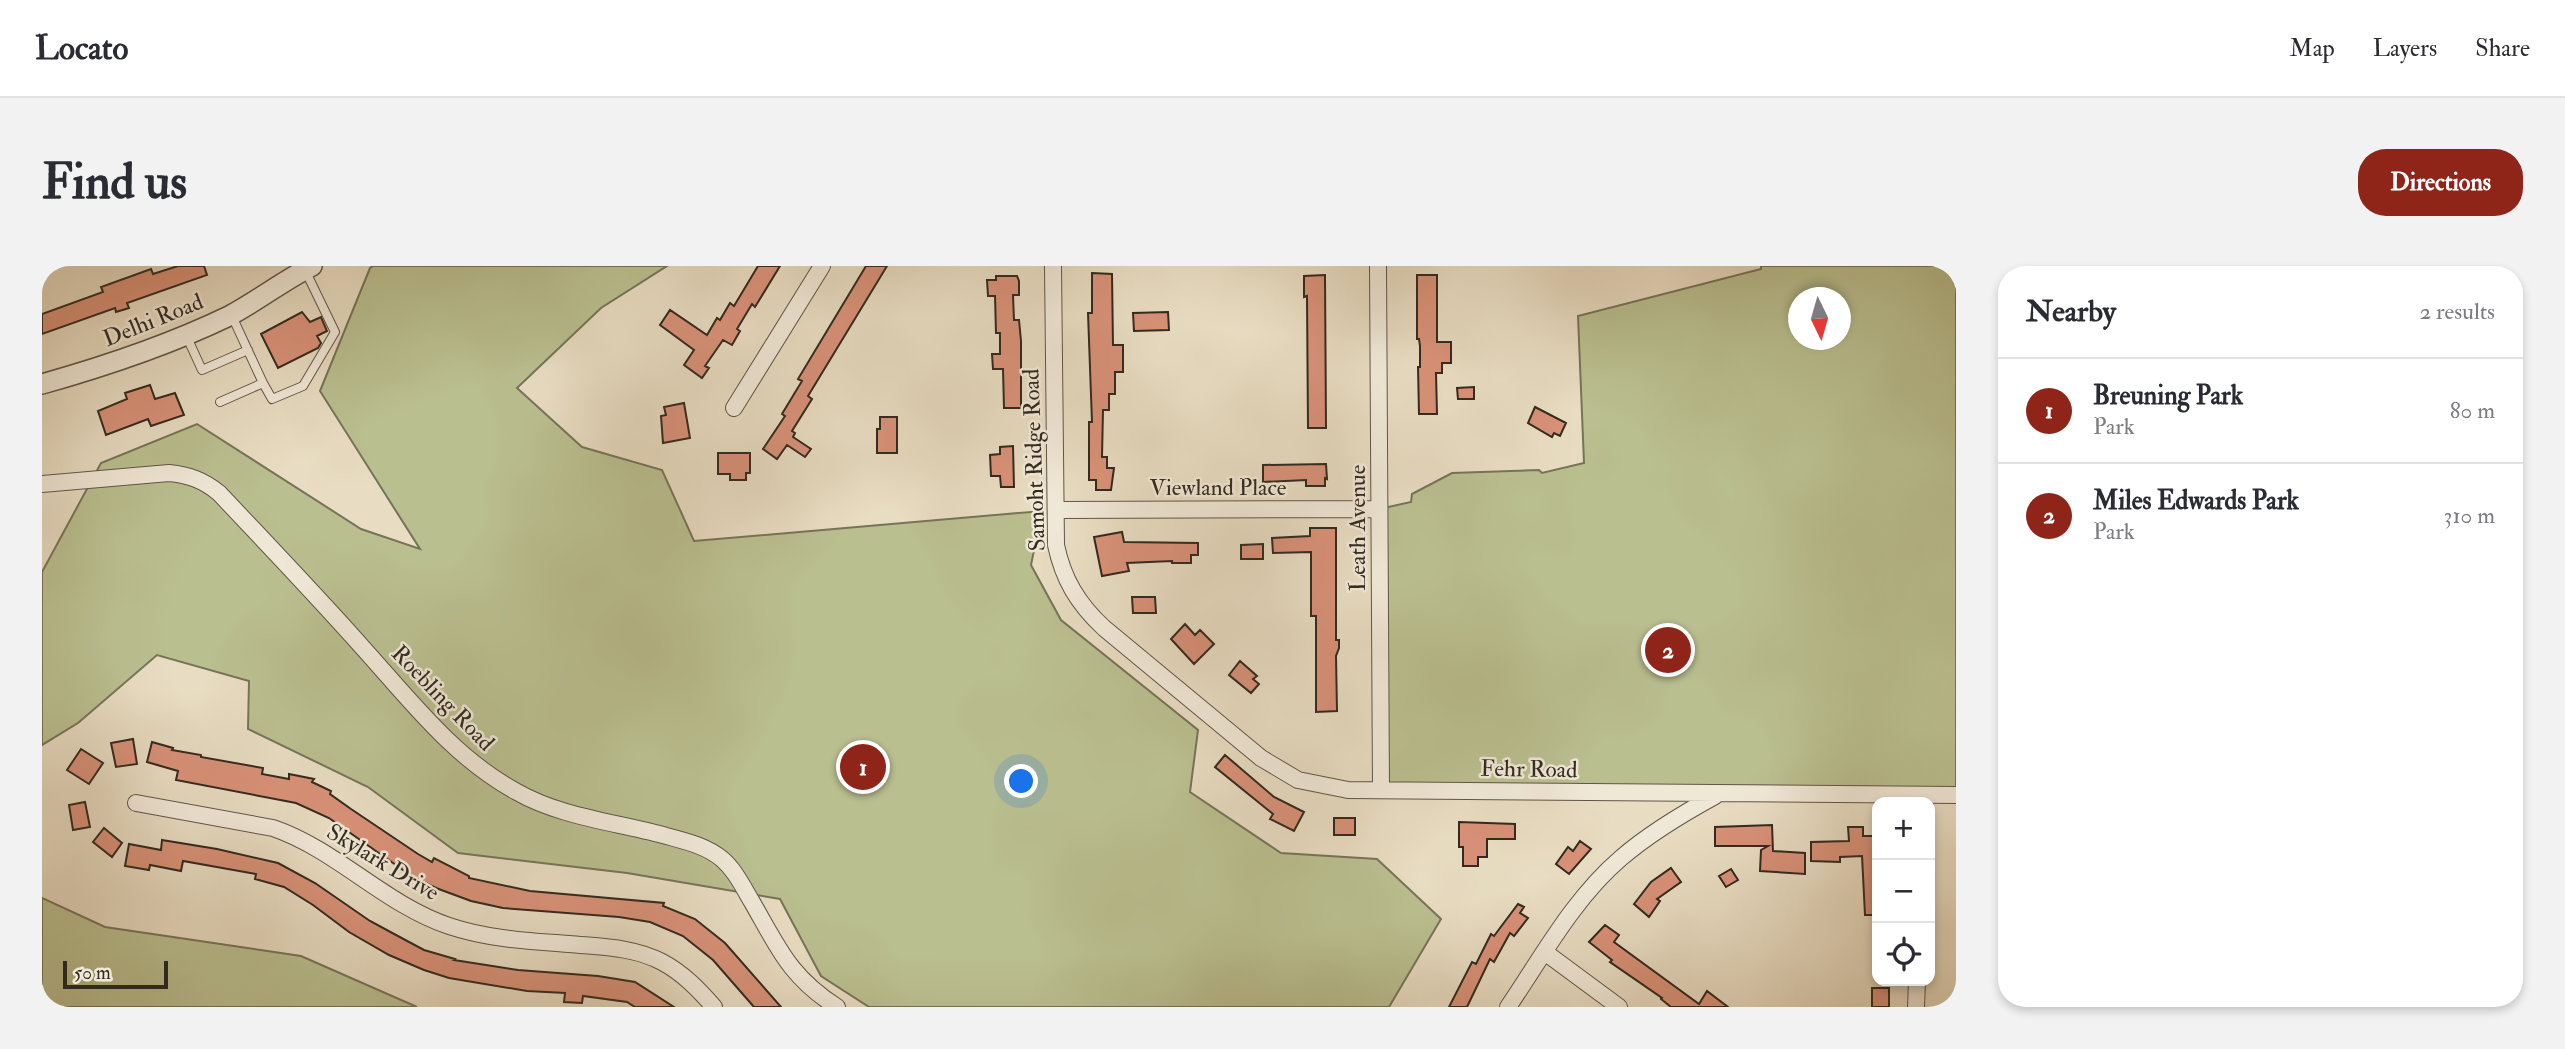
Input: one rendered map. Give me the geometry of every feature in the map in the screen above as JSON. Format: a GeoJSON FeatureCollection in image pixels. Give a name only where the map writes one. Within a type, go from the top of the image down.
{"type":"FeatureCollection","features":[{"type":"Feature","properties":{"kind":"street"},"geometry":{"type":"LineString","coordinates":[[734,408],[822,266]]}},
{"type":"Feature","properties":{"kind":"street","name":"Samoht Ridge Road"},"geometry":{"type":"LineString","coordinates":[[1053,266],[1056,545],[1067,583],[1089,615],[1143,660]]}},
{"type":"Feature","properties":{"kind":"street","name":"Leath Avenue"},"geometry":{"type":"LineString","coordinates":[[1378,266],[1381,790]]}},
{"type":"Feature","properties":{"kind":"street","name":"Delhi Road"},"geometry":{"type":"LineString","coordinates":[[42,384],[134,355],[186,334],[231,314],[308,268]]}},
{"type":"Feature","properties":{"kind":"street","name":"Roebling Road"},"geometry":{"type":"LineString","coordinates":[[42,484],[169,473],[183,474],[208,484],[470,761],[496,781],[543,805],[657,833],[706,849],[732,869],[788,964],[800,979],[815,993],[837,1007]]}},
{"type":"Feature","properties":{"kind":"street","name":"Viewland Place"},"geometry":{"type":"LineString","coordinates":[[1057,510],[1379,509]]}},
{"type":"Feature","properties":{"kind":"street","name":"Fehr Road"},"geometry":{"type":"LineString","coordinates":[[1143,660],[1261,758],[1298,780],[1348,790],[1872,798]]}},
{"type":"Feature","properties":{"kind":"street"},"geometry":{"type":"LineString","coordinates":[[1508,1007],[1575,909],[1619,859],[1683,814],[1717,795]]}},
{"type":"Feature","properties":{"kind":"street","name":"Fehr Road"},"geometry":{"type":"LineString","coordinates":[[1935,797],[1956,795]]}},
{"type":"Feature","properties":{"kind":"street","name":"Skylark Drive"},"geometry":{"type":"LineString","coordinates":[[136,803],[273,828],[294,835],[313,845],[389,898],[447,925],[510,940],[613,948],[645,954],[679,972],[714,1007]]}},
{"type":"Feature","properties":{"kind":"street"},"geometry":{"type":"LineString","coordinates":[[1545,953],[1619,1007]]}},
{"type":"Feature","properties":{"kind":"street"},"geometry":{"type":"LineString","coordinates":[[1916,1007],[1917,986]]}},
{"type":"Feature","properties":{"kind":"lane"},"geometry":{"type":"LineString","coordinates":[[231,314],[272,399],[303,386],[335,332],[308,268]]}},
{"type":"Feature","properties":{"kind":"lane"},"geometry":{"type":"LineString","coordinates":[[186,334],[202,370],[248,350]]}},
{"type":"Feature","properties":{"kind":"lane"},"geometry":{"type":"LineString","coordinates":[[220,402],[263,383]]}},
{"type":"Feature","properties":{"kind":"green space"},"geometry":{"type":"Polygon","coordinates":[[[373,266],[667,266],[601,308],[517,388],[582,447],[662,470],[694,541],[1042,511],[1031,565],[1061,620],[1198,730],[1190,792],[1281,853],[1377,859],[1441,919],[1389,1007],[869,1007],[821,976],[780,899],[627,873],[458,853],[368,787],[248,729],[249,681],[157,655],[78,723],[42,745],[42,572],[101,463],[197,424],[361,529],[420,549],[320,391],[373,266]]]}},
{"type":"Feature","properties":{"kind":"green space"},"geometry":{"type":"Polygon","coordinates":[[[1761,266],[1956,266],[1956,795],[1381,790],[1379,509],[1411,502],[1412,494],[1452,473],[1539,470],[1542,473],[1584,463],[1578,316],[1761,269],[1761,266]]]}},
{"type":"Feature","properties":{"kind":"green space"},"geometry":{"type":"Polygon","coordinates":[[[42,898],[105,927],[301,956],[417,1007],[42,1007],[42,898]]]}},
{"type":"Feature","properties":{"kind":"building"},"geometry":{"type":"Polygon","coordinates":[[[178,266],[204,266],[207,275],[127,303],[129,308],[116,312],[115,308],[42,334],[42,314],[103,292],[101,287],[151,269],[153,274],[178,266]]]}},
{"type":"Feature","properties":{"kind":"building"},"geometry":{"type":"Polygon","coordinates":[[[758,266],[780,266],[755,307],[752,304],[737,329],[740,331],[732,345],[723,340],[705,366],[709,368],[702,378],[684,365],[694,350],[660,325],[670,310],[707,335],[730,303],[734,306],[758,266]]]}},
{"type":"Feature","properties":{"kind":"building"},"geometry":{"type":"Polygon","coordinates":[[[866,266],[887,266],[808,396],[812,399],[792,431],[795,433],[793,437],[811,449],[805,457],[787,445],[777,459],[763,449],[785,416],[782,414],[802,381],[798,379],[866,266]]]}},
{"type":"Feature","properties":{"kind":"building"},"geometry":{"type":"Polygon","coordinates":[[[1092,273],[1112,274],[1113,345],[1123,345],[1123,372],[1115,372],[1115,394],[1109,394],[1109,410],[1103,410],[1102,457],[1107,457],[1107,468],[1114,468],[1111,490],[1096,490],[1096,480],[1089,480],[1089,422],[1092,422],[1088,313],[1092,313],[1092,273]]]}},
{"type":"Feature","properties":{"kind":"building"},"geometry":{"type":"Polygon","coordinates":[[[1325,275],[1326,428],[1308,428],[1307,296],[1304,297],[1304,276],[1325,275]]]}},
{"type":"Feature","properties":{"kind":"building"},"geometry":{"type":"Polygon","coordinates":[[[1417,275],[1437,275],[1437,342],[1451,342],[1451,363],[1442,363],[1442,373],[1436,373],[1437,414],[1419,414],[1417,275]]]}},
{"type":"Feature","properties":{"kind":"building"},"geometry":{"type":"Polygon","coordinates":[[[996,276],[1017,276],[1019,281],[1019,295],[1013,295],[1014,320],[1019,320],[1021,341],[1021,408],[1004,408],[1003,369],[993,369],[992,354],[1000,354],[1000,333],[996,333],[995,296],[988,296],[987,280],[996,280],[996,276]]]}},
{"type":"Feature","properties":{"kind":"building"},"geometry":{"type":"Polygon","coordinates":[[[302,312],[310,322],[321,317],[327,331],[317,336],[321,343],[318,348],[278,368],[261,334],[302,312]]]}},
{"type":"Feature","properties":{"kind":"building"},"geometry":{"type":"Polygon","coordinates":[[[1168,312],[1169,330],[1134,331],[1133,313],[1168,312]]]}},
{"type":"Feature","properties":{"kind":"building"},"geometry":{"type":"Polygon","coordinates":[[[150,385],[155,399],[175,393],[184,415],[151,426],[148,419],[106,435],[98,411],[127,399],[125,393],[150,385]]]}},
{"type":"Feature","properties":{"kind":"building"},"geometry":{"type":"Polygon","coordinates":[[[1474,387],[1474,399],[1458,399],[1457,388],[1474,387]]]}},
{"type":"Feature","properties":{"kind":"building"},"geometry":{"type":"Polygon","coordinates":[[[684,403],[690,438],[663,443],[661,416],[666,415],[664,407],[684,403]]]}},
{"type":"Feature","properties":{"kind":"building"},"geometry":{"type":"Polygon","coordinates":[[[1535,407],[1566,423],[1560,436],[1554,433],[1552,437],[1528,423],[1535,407]]]}},
{"type":"Feature","properties":{"kind":"building"},"geometry":{"type":"Polygon","coordinates":[[[880,417],[897,417],[897,453],[877,453],[880,417]]]}},
{"type":"Feature","properties":{"kind":"building"},"geometry":{"type":"Polygon","coordinates":[[[1013,446],[1014,487],[1001,487],[1000,476],[991,476],[990,455],[1000,454],[1000,447],[1013,446]]]}},
{"type":"Feature","properties":{"kind":"building"},"geometry":{"type":"Polygon","coordinates":[[[718,453],[750,453],[750,473],[746,473],[746,480],[730,480],[730,474],[718,474],[718,453]]]}},
{"type":"Feature","properties":{"kind":"building"},"geometry":{"type":"Polygon","coordinates":[[[1326,464],[1325,486],[1306,486],[1306,480],[1263,482],[1263,465],[1326,464]]]}},
{"type":"Feature","properties":{"kind":"building"},"geometry":{"type":"Polygon","coordinates":[[[1310,528],[1336,528],[1336,640],[1339,640],[1336,656],[1337,711],[1316,712],[1316,616],[1311,616],[1311,552],[1273,553],[1272,538],[1310,536],[1310,528]]]}},
{"type":"Feature","properties":{"kind":"building"},"geometry":{"type":"Polygon","coordinates":[[[1122,532],[1124,542],[1198,543],[1198,555],[1191,555],[1191,563],[1127,563],[1129,571],[1102,576],[1094,537],[1122,532]]]}},
{"type":"Feature","properties":{"kind":"building"},"geometry":{"type":"Polygon","coordinates":[[[1263,544],[1263,559],[1241,559],[1241,545],[1263,544]]]}},
{"type":"Feature","properties":{"kind":"building"},"geometry":{"type":"Polygon","coordinates":[[[1132,597],[1155,597],[1156,613],[1133,613],[1132,597]]]}},
{"type":"Feature","properties":{"kind":"building"},"geometry":{"type":"Polygon","coordinates":[[[1185,624],[1195,635],[1200,630],[1214,644],[1194,664],[1171,639],[1185,624]]]}},
{"type":"Feature","properties":{"kind":"building"},"geometry":{"type":"Polygon","coordinates":[[[1240,661],[1257,676],[1253,679],[1259,684],[1251,693],[1229,675],[1240,661]]]}},
{"type":"Feature","properties":{"kind":"building"},"geometry":{"type":"Polygon","coordinates":[[[133,739],[137,764],[116,767],[111,743],[133,739]]]}},
{"type":"Feature","properties":{"kind":"building"},"geometry":{"type":"Polygon","coordinates":[[[152,742],[201,757],[263,768],[262,774],[289,779],[289,774],[314,779],[312,782],[331,791],[330,794],[418,854],[432,862],[434,858],[469,878],[530,891],[664,903],[663,906],[695,919],[725,943],[781,1007],[754,1007],[713,960],[683,936],[650,922],[503,908],[471,901],[410,875],[329,818],[296,803],[176,780],[178,771],[147,762],[152,742]]]}},
{"type":"Feature","properties":{"kind":"building"},"geometry":{"type":"Polygon","coordinates":[[[81,749],[103,763],[89,784],[67,770],[81,749]]]}},
{"type":"Feature","properties":{"kind":"building"},"geometry":{"type":"Polygon","coordinates":[[[1225,755],[1274,797],[1304,812],[1294,831],[1270,819],[1273,814],[1215,767],[1225,755]]]}},
{"type":"Feature","properties":{"kind":"building"},"geometry":{"type":"Polygon","coordinates":[[[85,802],[90,827],[73,830],[69,805],[85,802]]]}},
{"type":"Feature","properties":{"kind":"building"},"geometry":{"type":"Polygon","coordinates":[[[1334,818],[1355,818],[1355,835],[1334,835],[1334,818]]]}},
{"type":"Feature","properties":{"kind":"building"},"geometry":{"type":"Polygon","coordinates":[[[1459,822],[1515,824],[1515,839],[1487,839],[1487,857],[1478,857],[1478,866],[1463,866],[1463,847],[1459,847],[1459,822]]]}},
{"type":"Feature","properties":{"kind":"building"},"geometry":{"type":"Polygon","coordinates":[[[1772,825],[1773,851],[1805,853],[1805,874],[1760,871],[1761,850],[1768,846],[1715,846],[1715,827],[1772,825]]]}},
{"type":"Feature","properties":{"kind":"building"},"geometry":{"type":"Polygon","coordinates":[[[1848,827],[1863,827],[1863,836],[1872,836],[1872,915],[1865,915],[1862,856],[1840,857],[1840,862],[1811,861],[1811,842],[1849,841],[1848,827]]]}},
{"type":"Feature","properties":{"kind":"building"},"geometry":{"type":"Polygon","coordinates":[[[104,828],[122,843],[112,857],[93,842],[104,828]]]}},
{"type":"Feature","properties":{"kind":"building"},"geometry":{"type":"Polygon","coordinates":[[[162,840],[278,863],[315,883],[370,921],[424,950],[454,960],[518,970],[598,976],[635,982],[674,1007],[635,1007],[627,1002],[583,996],[582,1003],[564,1002],[565,993],[527,991],[449,978],[389,955],[349,932],[284,887],[255,879],[256,874],[183,861],[181,871],[150,865],[149,870],[125,866],[129,844],[161,850],[162,840]]]}},
{"type":"Feature","properties":{"kind":"building"},"geometry":{"type":"Polygon","coordinates":[[[1580,841],[1591,849],[1569,874],[1556,864],[1568,847],[1573,851],[1580,841]]]}},
{"type":"Feature","properties":{"kind":"building"},"geometry":{"type":"Polygon","coordinates":[[[1671,868],[1681,882],[1657,899],[1660,901],[1649,917],[1634,904],[1651,882],[1671,868]]]}},
{"type":"Feature","properties":{"kind":"building"},"geometry":{"type":"Polygon","coordinates":[[[1731,869],[1738,880],[1726,887],[1719,876],[1731,869]]]}},
{"type":"Feature","properties":{"kind":"building"},"geometry":{"type":"Polygon","coordinates":[[[1518,904],[1524,907],[1520,913],[1528,918],[1514,936],[1510,933],[1494,962],[1490,959],[1467,1007],[1449,1007],[1472,962],[1476,964],[1491,934],[1494,936],[1518,904]]]}},
{"type":"Feature","properties":{"kind":"building"},"geometry":{"type":"Polygon","coordinates":[[[1605,925],[1619,935],[1614,942],[1699,1004],[1707,991],[1728,1007],[1671,1007],[1610,962],[1612,960],[1589,942],[1605,925]]]}},
{"type":"Feature","properties":{"kind":"building"},"geometry":{"type":"Polygon","coordinates":[[[1872,988],[1889,988],[1889,1007],[1872,1007],[1872,988]]]}},
{"type":"Feature","properties":{"kind":"place","name":"Miles Edwards Park"},"geometry":{"type":"Point","coordinates":[1668,650]}},
{"type":"Feature","properties":{"kind":"place","name":"Breuning Park"},"geometry":{"type":"Point","coordinates":[863,767]}}]}
